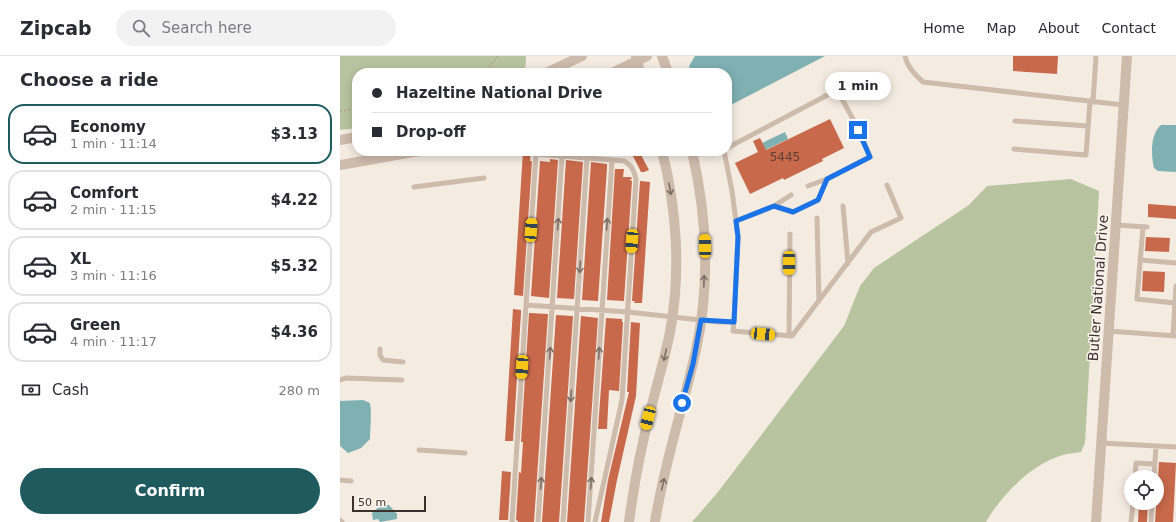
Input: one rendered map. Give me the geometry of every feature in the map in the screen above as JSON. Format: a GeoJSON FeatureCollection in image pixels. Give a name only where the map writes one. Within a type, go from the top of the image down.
{"type":"FeatureCollection","features":[{"type":"Feature","properties":{"kind":"street"},"geometry":{"type":"LineString","coordinates":[[557,68],[582,56]]}},
{"type":"Feature","properties":{"kind":"street"},"geometry":{"type":"LineString","coordinates":[[621,68],[636,59],[647,56]]}},
{"type":"Feature","properties":{"kind":"street"},"geometry":{"type":"LineString","coordinates":[[662,56],[666,68]]}},
{"type":"Feature","properties":{"kind":"street","name":"Butler National Drive"},"geometry":{"type":"LineString","coordinates":[[1096,522],[1127,56]]}},
{"type":"Feature","properties":{"kind":"street"},"geometry":{"type":"LineString","coordinates":[[340,140],[352,138]]}},
{"type":"Feature","properties":{"kind":"street"},"geometry":{"type":"LineString","coordinates":[[340,165],[391,156]]}},
{"type":"Feature","properties":{"kind":"street"},"geometry":{"type":"LineString","coordinates":[[629,522],[646,428],[667,349],[672,317],[676,270],[675,236],[672,198],[663,156]]}},
{"type":"Feature","properties":{"kind":"street"},"geometry":{"type":"LineString","coordinates":[[655,522],[670,451],[693,364],[701,320],[704,288],[705,238],[701,197],[693,156]]}},
{"type":"Feature","properties":{"kind":"lane"},"geometry":{"type":"LineString","coordinates":[[905,56],[912,72],[923,82],[1124,104]]}},
{"type":"Feature","properties":{"kind":"lane"},"geometry":{"type":"LineString","coordinates":[[1014,149],[1086,155],[1096,56]]}},
{"type":"Feature","properties":{"kind":"lane"},"geometry":{"type":"LineString","coordinates":[[732,145],[837,90],[870,157],[827,179],[808,186]]}},
{"type":"Feature","properties":{"kind":"lane"},"geometry":{"type":"LineString","coordinates":[[1015,121],[1088,126]]}},
{"type":"Feature","properties":{"kind":"lane"},"geometry":{"type":"LineString","coordinates":[[512,522],[536,156]]}},
{"type":"Feature","properties":{"kind":"lane"},"geometry":{"type":"LineString","coordinates":[[538,522],[562,156],[624,161],[628,163],[635,172],[636,179],[622,400],[595,522]]}},
{"type":"Feature","properties":{"kind":"lane"},"geometry":{"type":"LineString","coordinates":[[725,156],[738,237],[733,331],[792,336],[871,232],[901,218],[887,185]]}},
{"type":"Feature","properties":{"kind":"lane"},"geometry":{"type":"LineString","coordinates":[[563,522],[587,158]]}},
{"type":"Feature","properties":{"kind":"lane"},"geometry":{"type":"LineString","coordinates":[[588,522],[612,160]]}},
{"type":"Feature","properties":{"kind":"lane"},"geometry":{"type":"LineString","coordinates":[[414,187],[484,178]]}},
{"type":"Feature","properties":{"kind":"lane"},"geometry":{"type":"LineString","coordinates":[[774,206],[793,212],[818,200],[827,179]]}},
{"type":"Feature","properties":{"kind":"lane"},"geometry":{"type":"LineString","coordinates":[[736,221],[774,206],[791,195]]}},
{"type":"Feature","properties":{"kind":"lane"},"geometry":{"type":"LineString","coordinates":[[844,206],[848,263]]}},
{"type":"Feature","properties":{"kind":"lane"},"geometry":{"type":"LineString","coordinates":[[817,218],[819,301]]}},
{"type":"Feature","properties":{"kind":"lane"},"geometry":{"type":"LineString","coordinates":[[1116,225],[1145,227],[1140,260],[1137,299],[1175,303]]}},
{"type":"Feature","properties":{"kind":"lane"},"geometry":{"type":"LineString","coordinates":[[789,336],[790,234]]}},
{"type":"Feature","properties":{"kind":"lane"},"geometry":{"type":"LineString","coordinates":[[1140,260],[1176,263]]}},
{"type":"Feature","properties":{"kind":"lane"},"geometry":{"type":"LineString","coordinates":[[1109,331],[1174,336],[1176,286]]}},
{"type":"Feature","properties":{"kind":"lane"},"geometry":{"type":"LineString","coordinates":[[526,305],[628,312],[734,322]]}},
{"type":"Feature","properties":{"kind":"lane"},"geometry":{"type":"LineString","coordinates":[[380,349],[380,355],[383,360],[403,362]]}},
{"type":"Feature","properties":{"kind":"lane"},"geometry":{"type":"LineString","coordinates":[[340,380],[346,378],[402,380]]}},
{"type":"Feature","properties":{"kind":"lane"},"geometry":{"type":"LineString","coordinates":[[1101,443],[1176,447]]}},
{"type":"Feature","properties":{"kind":"lane"},"geometry":{"type":"LineString","coordinates":[[1155,470],[1156,446]]}},
{"type":"Feature","properties":{"kind":"lane"},"geometry":{"type":"LineString","coordinates":[[419,450],[465,453]]}},
{"type":"Feature","properties":{"kind":"lane"},"geometry":{"type":"LineString","coordinates":[[1135,470],[1136,463],[1155,464]]}},
{"type":"Feature","properties":{"kind":"lane"},"geometry":{"type":"LineString","coordinates":[[340,480],[351,481]]}},
{"type":"Feature","properties":{"kind":"lane"},"geometry":{"type":"LineString","coordinates":[[1131,522],[1132,510]]}},
{"type":"Feature","properties":{"kind":"lane"},"geometry":{"type":"LineString","coordinates":[[1151,522],[1152,510]]}},
{"type":"Feature","properties":{"kind":"path"},"geometry":{"type":"LineString","coordinates":[[488,68],[498,56]]}},
{"type":"Feature","properties":{"kind":"path"},"geometry":{"type":"LineString","coordinates":[[340,111],[352,110]]}},
{"type":"Feature","properties":{"kind":"green space"},"geometry":{"type":"Polygon","coordinates":[[[340,56],[526,56],[525,68],[352,68],[352,129],[340,130],[340,56]]]}},
{"type":"Feature","properties":{"kind":"green space"},"geometry":{"type":"Polygon","coordinates":[[[1071,179],[1099,191],[1085,443],[1081,452],[1065,454],[1052,459],[1029,473],[1000,501],[986,522],[692,522],[718,492],[844,326],[860,286],[874,268],[969,205],[987,186],[1071,179]]]}},
{"type":"Feature","properties":{"kind":"water"},"geometry":{"type":"Polygon","coordinates":[[[695,56],[825,56],[732,104],[732,68],[690,68],[689,66],[695,56]]]}},
{"type":"Feature","properties":{"kind":"water"},"geometry":{"type":"Polygon","coordinates":[[[1161,125],[1176,125],[1176,172],[1158,171],[1154,168],[1152,145],[1157,129],[1161,125]]]}},
{"type":"Feature","properties":{"kind":"water"},"geometry":{"type":"Polygon","coordinates":[[[785,132],[788,139],[765,150],[762,143],[785,132]]]}},
{"type":"Feature","properties":{"kind":"water"},"geometry":{"type":"Polygon","coordinates":[[[363,400],[370,403],[370,439],[361,448],[348,453],[340,446],[340,401],[363,400]]]}},
{"type":"Feature","properties":{"kind":"water"},"geometry":{"type":"Polygon","coordinates":[[[381,505],[389,505],[397,514],[397,519],[380,522],[378,519],[373,520],[372,513],[381,505]]]}},
{"type":"Feature","properties":{"kind":"building"},"geometry":{"type":"Polygon","coordinates":[[[1013,56],[1058,56],[1057,74],[1013,71],[1013,56]]]}},
{"type":"Feature","properties":{"kind":"building"},"geometry":{"type":"Polygon","coordinates":[[[830,119],[844,148],[822,159],[823,161],[784,180],[783,178],[750,194],[735,163],[758,152],[753,141],[760,138],[766,150],[830,119]]]}},
{"type":"Feature","properties":{"kind":"building"},"geometry":{"type":"Polygon","coordinates":[[[523,156],[530,156],[530,161],[532,161],[523,296],[514,295],[523,156]]]}},
{"type":"Feature","properties":{"kind":"building"},"geometry":{"type":"Polygon","coordinates":[[[633,156],[642,156],[649,170],[641,172],[633,156]]]}},
{"type":"Feature","properties":{"kind":"building"},"geometry":{"type":"Polygon","coordinates":[[[550,159],[558,160],[549,298],[531,296],[540,161],[550,162],[550,159]]]}},
{"type":"Feature","properties":{"kind":"building"},"geometry":{"type":"Polygon","coordinates":[[[566,160],[583,162],[574,299],[557,298],[566,160]]]}},
{"type":"Feature","properties":{"kind":"building"},"geometry":{"type":"Polygon","coordinates":[[[591,162],[607,164],[598,301],[582,300],[591,162]]]}},
{"type":"Feature","properties":{"kind":"building"},"geometry":{"type":"Polygon","coordinates":[[[615,169],[624,169],[623,177],[631,177],[632,179],[629,180],[632,181],[624,301],[607,300],[615,169]]]}},
{"type":"Feature","properties":{"kind":"building"},"geometry":{"type":"Polygon","coordinates":[[[640,181],[650,182],[642,303],[634,303],[635,301],[632,301],[640,181]]]}},
{"type":"Feature","properties":{"kind":"building"},"geometry":{"type":"Polygon","coordinates":[[[1148,204],[1176,206],[1176,219],[1148,217],[1148,204]]]}},
{"type":"Feature","properties":{"kind":"building"},"geometry":{"type":"Polygon","coordinates":[[[1146,237],[1170,238],[1169,252],[1145,251],[1146,237]]]}},
{"type":"Feature","properties":{"kind":"building"},"geometry":{"type":"Polygon","coordinates":[[[1143,271],[1165,272],[1164,292],[1142,291],[1143,271]]]}},
{"type":"Feature","properties":{"kind":"building"},"geometry":{"type":"Polygon","coordinates":[[[513,309],[521,310],[521,313],[513,441],[505,441],[513,309]]]}},
{"type":"Feature","properties":{"kind":"building"},"geometry":{"type":"Polygon","coordinates":[[[529,313],[548,314],[534,522],[518,522],[516,520],[519,472],[521,473],[523,442],[521,442],[529,313]]]}},
{"type":"Feature","properties":{"kind":"building"},"geometry":{"type":"Polygon","coordinates":[[[556,315],[573,316],[559,522],[542,522],[556,315]]]}},
{"type":"Feature","properties":{"kind":"building"},"geometry":{"type":"Polygon","coordinates":[[[581,316],[598,318],[584,522],[567,522],[581,316]]]}},
{"type":"Feature","properties":{"kind":"building"},"geometry":{"type":"Polygon","coordinates":[[[606,318],[622,319],[623,322],[619,391],[609,390],[607,429],[598,429],[606,318]]]}},
{"type":"Feature","properties":{"kind":"building"},"geometry":{"type":"Polygon","coordinates":[[[631,322],[640,323],[636,396],[609,522],[601,522],[608,480],[629,392],[627,392],[631,322]]]}},
{"type":"Feature","properties":{"kind":"building"},"geometry":{"type":"Polygon","coordinates":[[[1159,462],[1176,463],[1173,522],[1155,522],[1156,510],[1164,510],[1164,470],[1158,470],[1159,462]]]}},
{"type":"Feature","properties":{"kind":"building"},"geometry":{"type":"Polygon","coordinates":[[[502,471],[511,472],[508,520],[499,520],[502,471]]]}},
{"type":"Feature","properties":{"kind":"building"},"geometry":{"type":"Polygon","coordinates":[[[1139,510],[1148,510],[1147,522],[1138,522],[1139,510]]]}},
{"type":"Feature","properties":{"kind":"route"},"geometry":{"type":"LineString","coordinates":[[682,403],[693,364],[701,320],[734,322],[738,237],[736,221],[774,206],[793,212],[818,200],[827,179],[870,157],[858,130]]}}]}
